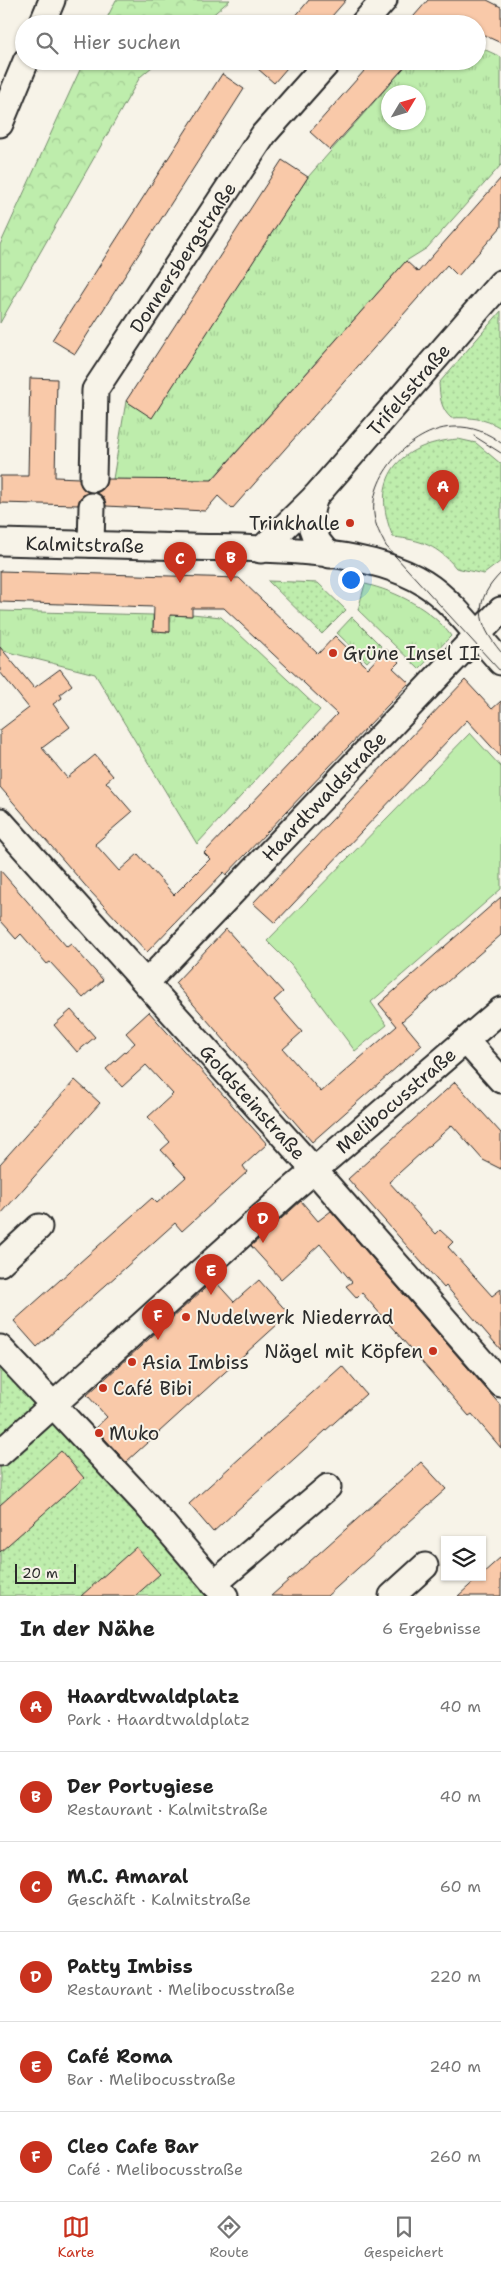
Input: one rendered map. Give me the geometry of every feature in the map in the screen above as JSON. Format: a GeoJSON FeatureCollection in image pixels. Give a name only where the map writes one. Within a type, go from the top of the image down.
{"type":"FeatureCollection","features":[{"type":"Feature","properties":{"kind":"street"},"geometry":{"type":"LineString","coordinates":[[46,15],[52,0]]}},
{"type":"Feature","properties":{"kind":"street"},"geometry":{"type":"LineString","coordinates":[[370,15],[384,0]]}},
{"type":"Feature","properties":{"kind":"street"},"geometry":{"type":"LineString","coordinates":[[0,124],[22,70]]}},
{"type":"Feature","properties":{"kind":"street","name":"Donnersbergstraße"},"geometry":{"type":"LineString","coordinates":[[93,479],[95,390],[264,134],[321,70]]}},
{"type":"Feature","properties":{"kind":"street","name":"Trifelsstraße"},"geometry":{"type":"LineString","coordinates":[[261,550],[315,497],[501,283]]}},
{"type":"Feature","properties":{"kind":"street","name":"Trifelsstraße"},"geometry":{"type":"LineString","coordinates":[[315,497],[310,515],[310,526],[314,538],[330,555]]}},
{"type":"Feature","properties":{"kind":"street"},"geometry":{"type":"LineString","coordinates":[[91,544],[92,506]]}},
{"type":"Feature","properties":{"kind":"street","name":"Kalmitstraße"},"geometry":{"type":"LineString","coordinates":[[0,542],[261,550],[330,555],[384,566],[424,583],[443,598],[501,662]]}},
{"type":"Feature","properties":{"kind":"street","name":"Haardtwaldstraße"},"geometry":{"type":"LineString","coordinates":[[146,984],[501,610]]}},
{"type":"Feature","properties":{"kind":"street","name":"Goldsteinstraße"},"geometry":{"type":"LineString","coordinates":[[0,821],[315,1171],[501,1384]]}},
{"type":"Feature","properties":{"kind":"street","name":"Melibocusstraße"},"geometry":{"type":"LineString","coordinates":[[0,1453],[289,1192],[501,1010]]}},
{"type":"Feature","properties":{"kind":"street"},"geometry":{"type":"LineString","coordinates":[[466,1041],[501,1080]]}},
{"type":"Feature","properties":{"kind":"street"},"geometry":{"type":"LineString","coordinates":[[0,1263],[39,1227]]}},
{"type":"Feature","properties":{"kind":"street"},"geometry":{"type":"LineString","coordinates":[[0,1348],[145,1502],[220,1590],[328,1487]]}},
{"type":"Feature","properties":{"kind":"street"},"geometry":{"type":"LineString","coordinates":[[392,1596],[424,1566]]}},
{"type":"Feature","properties":{"kind":"green space"},"geometry":{"type":"Polygon","coordinates":[[[116,0],[230,0],[212,15],[108,15],[116,0]]]}},
{"type":"Feature","properties":{"kind":"green space"},"geometry":{"type":"Polygon","coordinates":[[[486,50],[501,57],[501,165],[427,248],[406,261],[206,486],[113,479],[126,401],[152,417],[308,177],[381,94],[381,130],[426,130],[426,85],[389,85],[402,70],[486,70],[486,50]]]}},
{"type":"Feature","properties":{"kind":"green space"},"geometry":{"type":"Polygon","coordinates":[[[80,70],[148,70],[140,77],[0,323],[0,245],[80,70]]]}},
{"type":"Feature","properties":{"kind":"green space"},"geometry":{"type":"Polygon","coordinates":[[[501,311],[501,428],[477,419],[451,418],[443,406],[439,383],[501,311]]]}},
{"type":"Feature","properties":{"kind":"green space"},"geometry":{"type":"Polygon","coordinates":[[[458,439],[476,443],[501,464],[501,561],[484,574],[456,568],[443,554],[429,545],[393,537],[386,516],[384,498],[387,482],[394,468],[404,457],[419,448],[437,442],[458,439]]]}},
{"type":"Feature","properties":{"kind":"green space"},"geometry":{"type":"Polygon","coordinates":[[[268,581],[318,583],[346,610],[322,634],[268,581]]]}},
{"type":"Feature","properties":{"kind":"green space"},"geometry":{"type":"Polygon","coordinates":[[[365,584],[389,591],[413,603],[434,618],[451,636],[419,669],[358,610],[365,584]]]}},
{"type":"Feature","properties":{"kind":"green space"},"geometry":{"type":"Polygon","coordinates":[[[0,611],[153,615],[153,631],[169,632],[170,615],[191,616],[192,614],[221,617],[320,710],[197,844],[95,674],[0,650],[0,611]]]}},
{"type":"Feature","properties":{"kind":"green space"},"geometry":{"type":"Polygon","coordinates":[[[352,617],[381,646],[367,662],[337,633],[352,617]]]}},
{"type":"Feature","properties":{"kind":"green space"},"geometry":{"type":"Polygon","coordinates":[[[470,733],[501,767],[501,889],[371,1002],[387,1025],[355,1051],[291,965],[267,941],[470,733]]]}},
{"type":"Feature","properties":{"kind":"green space"},"geometry":{"type":"Polygon","coordinates":[[[0,1349],[213,1596],[0,1596],[0,1349]]]}},
{"type":"Feature","properties":{"kind":"building"},"geometry":{"type":"Polygon","coordinates":[[[309,0],[346,0],[333,15],[296,15],[309,0]]]}},
{"type":"Feature","properties":{"kind":"building"},"geometry":{"type":"Polygon","coordinates":[[[428,0],[487,0],[501,7],[501,43],[486,36],[486,15],[415,15],[428,0]]]}},
{"type":"Feature","properties":{"kind":"building"},"geometry":{"type":"Polygon","coordinates":[[[259,70],[285,70],[274,83],[259,70]]]}},
{"type":"Feature","properties":{"kind":"building"},"geometry":{"type":"Polygon","coordinates":[[[365,70],[402,70],[388,85],[381,85],[381,93],[330,150],[310,132],[365,70]]]}},
{"type":"Feature","properties":{"kind":"building"},"geometry":{"type":"Polygon","coordinates":[[[222,74],[244,89],[75,354],[52,340],[222,74]]]}},
{"type":"Feature","properties":{"kind":"building"},"geometry":{"type":"Polygon","coordinates":[[[282,160],[308,177],[152,418],[126,401],[282,160]]]}},
{"type":"Feature","properties":{"kind":"building"},"geometry":{"type":"Polygon","coordinates":[[[501,178],[501,227],[458,276],[447,265],[232,509],[218,496],[205,511],[106,506],[104,499],[96,493],[105,487],[107,479],[212,480],[406,261],[418,272],[501,178]]]}},
{"type":"Feature","properties":{"kind":"building"},"geometry":{"type":"Polygon","coordinates":[[[30,378],[57,379],[55,477],[79,478],[81,486],[89,492],[80,498],[78,505],[0,503],[0,476],[28,476],[30,378]]]}},
{"type":"Feature","properties":{"kind":"building"},"geometry":{"type":"Polygon","coordinates":[[[0,571],[239,578],[318,654],[335,636],[368,668],[386,649],[399,662],[393,668],[409,683],[226,875],[224,872],[147,952],[90,891],[0,787],[0,730],[29,708],[0,672],[0,647],[34,688],[60,669],[72,685],[60,694],[62,698],[53,704],[70,727],[42,748],[67,778],[95,755],[113,776],[106,782],[132,812],[95,844],[119,871],[138,854],[174,895],[210,859],[204,853],[337,714],[224,608],[192,608],[192,616],[170,615],[170,632],[153,631],[154,607],[0,602],[0,571]]]}},
{"type":"Feature","properties":{"kind":"building"},"geometry":{"type":"Polygon","coordinates":[[[465,680],[492,709],[501,701],[501,757],[467,720],[275,923],[253,903],[465,680]]]}},
{"type":"Feature","properties":{"kind":"building"},"geometry":{"type":"Polygon","coordinates":[[[0,870],[67,947],[71,944],[103,980],[83,998],[50,962],[47,964],[21,934],[16,939],[0,921],[0,870]]]}},
{"type":"Feature","properties":{"kind":"building"},"geometry":{"type":"Polygon","coordinates":[[[501,897],[501,935],[402,1021],[422,1045],[312,1142],[175,983],[226,929],[283,992],[274,1000],[302,1032],[283,1049],[321,1092],[397,1026],[379,1004],[501,897]]]}},
{"type":"Feature","properties":{"kind":"building"},"geometry":{"type":"Polygon","coordinates":[[[71,1010],[95,1037],[77,1052],[54,1025],[71,1010]]]}},
{"type":"Feature","properties":{"kind":"building"},"geometry":{"type":"Polygon","coordinates":[[[149,1012],[267,1144],[243,1166],[247,1172],[182,1231],[175,1223],[37,1347],[14,1321],[152,1198],[157,1203],[186,1177],[161,1150],[170,1142],[148,1117],[173,1094],[146,1065],[122,1087],[106,1069],[135,1043],[126,1033],[149,1012]]]}},
{"type":"Feature","properties":{"kind":"building"},"geometry":{"type":"Polygon","coordinates":[[[75,1080],[100,1103],[0,1215],[0,1164],[75,1080]]]}},
{"type":"Feature","properties":{"kind":"building"},"geometry":{"type":"Polygon","coordinates":[[[455,1082],[501,1133],[501,1169],[483,1160],[452,1125],[389,1182],[436,1234],[440,1230],[453,1242],[448,1247],[492,1296],[501,1289],[501,1350],[446,1286],[444,1288],[348,1179],[455,1082]]]}},
{"type":"Feature","properties":{"kind":"building"},"geometry":{"type":"Polygon","coordinates":[[[301,1201],[318,1221],[331,1211],[501,1406],[501,1448],[472,1414],[469,1416],[362,1293],[357,1298],[346,1286],[352,1282],[320,1244],[281,1279],[251,1246],[301,1201]]]}},
{"type":"Feature","properties":{"kind":"building"},"geometry":{"type":"Polygon","coordinates":[[[214,1280],[234,1302],[259,1280],[289,1314],[126,1462],[95,1428],[107,1417],[87,1395],[214,1280]]]}},
{"type":"Feature","properties":{"kind":"building"},"geometry":{"type":"Polygon","coordinates":[[[342,1366],[366,1394],[213,1532],[189,1504],[342,1366]]]}},
{"type":"Feature","properties":{"kind":"building"},"geometry":{"type":"Polygon","coordinates":[[[61,1451],[84,1478],[0,1552],[0,1505],[61,1451]]]}},
{"type":"Feature","properties":{"kind":"building"},"geometry":{"type":"Polygon","coordinates":[[[421,1462],[446,1489],[327,1596],[271,1596],[421,1462]]]}},
{"type":"Feature","properties":{"kind":"building"},"geometry":{"type":"Polygon","coordinates":[[[136,1547],[160,1574],[135,1596],[81,1596],[136,1547]]]}},
{"type":"Feature","properties":{"kind":"building"},"geometry":{"type":"Polygon","coordinates":[[[501,1557],[501,1596],[458,1596],[475,1581],[486,1581],[486,1570],[501,1557]]]}},
{"type":"Feature","properties":{"kind":"tram line"},"geometry":{"type":"LineString","coordinates":[[501,443],[480,431],[461,427],[440,429],[425,435],[410,444],[387,468],[374,498],[374,514],[377,527],[386,546],[501,672]]}},
{"type":"Feature","properties":{"kind":"tram line"},"geometry":{"type":"LineString","coordinates":[[474,436],[501,453]]}},
{"type":"Feature","properties":{"kind":"tram line"},"geometry":{"type":"LineString","coordinates":[[501,573],[486,593],[482,602],[481,612],[487,631],[501,652]]}},
{"type":"Feature","properties":{"kind":"place","name":"Haardtwaldplatz"},"geometry":{"type":"Point","coordinates":[443,511]}},
{"type":"Feature","properties":{"kind":"place","name":"Trinkhalle"},"geometry":{"type":"Point","coordinates":[350,523]}},
{"type":"Feature","properties":{"kind":"place","name":"Der Portugiese"},"geometry":{"type":"Point","coordinates":[231,582]}},
{"type":"Feature","properties":{"kind":"place","name":"M.C. Amaral"},"geometry":{"type":"Point","coordinates":[180,583]}},
{"type":"Feature","properties":{"kind":"place","name":"Grüne Insel II"},"geometry":{"type":"Point","coordinates":[333,653]}},
{"type":"Feature","properties":{"kind":"place","name":"Patty Imbiss"},"geometry":{"type":"Point","coordinates":[263,1243]}},
{"type":"Feature","properties":{"kind":"place","name":"Café Roma"},"geometry":{"type":"Point","coordinates":[211,1295]}},
{"type":"Feature","properties":{"kind":"place","name":"Nudelwerk Niederrad"},"geometry":{"type":"Point","coordinates":[186,1317]}},
{"type":"Feature","properties":{"kind":"place","name":"Cleo Cafe Bar"},"geometry":{"type":"Point","coordinates":[158,1340]}},
{"type":"Feature","properties":{"kind":"place","name":"Nägel mit Köpfen"},"geometry":{"type":"Point","coordinates":[433,1351]}},
{"type":"Feature","properties":{"kind":"place","name":"Asia Imbiss"},"geometry":{"type":"Point","coordinates":[132,1362]}},
{"type":"Feature","properties":{"kind":"place","name":"Café Bibi"},"geometry":{"type":"Point","coordinates":[103,1388]}},
{"type":"Feature","properties":{"kind":"place","name":"Muko"},"geometry":{"type":"Point","coordinates":[99,1433]}}]}
